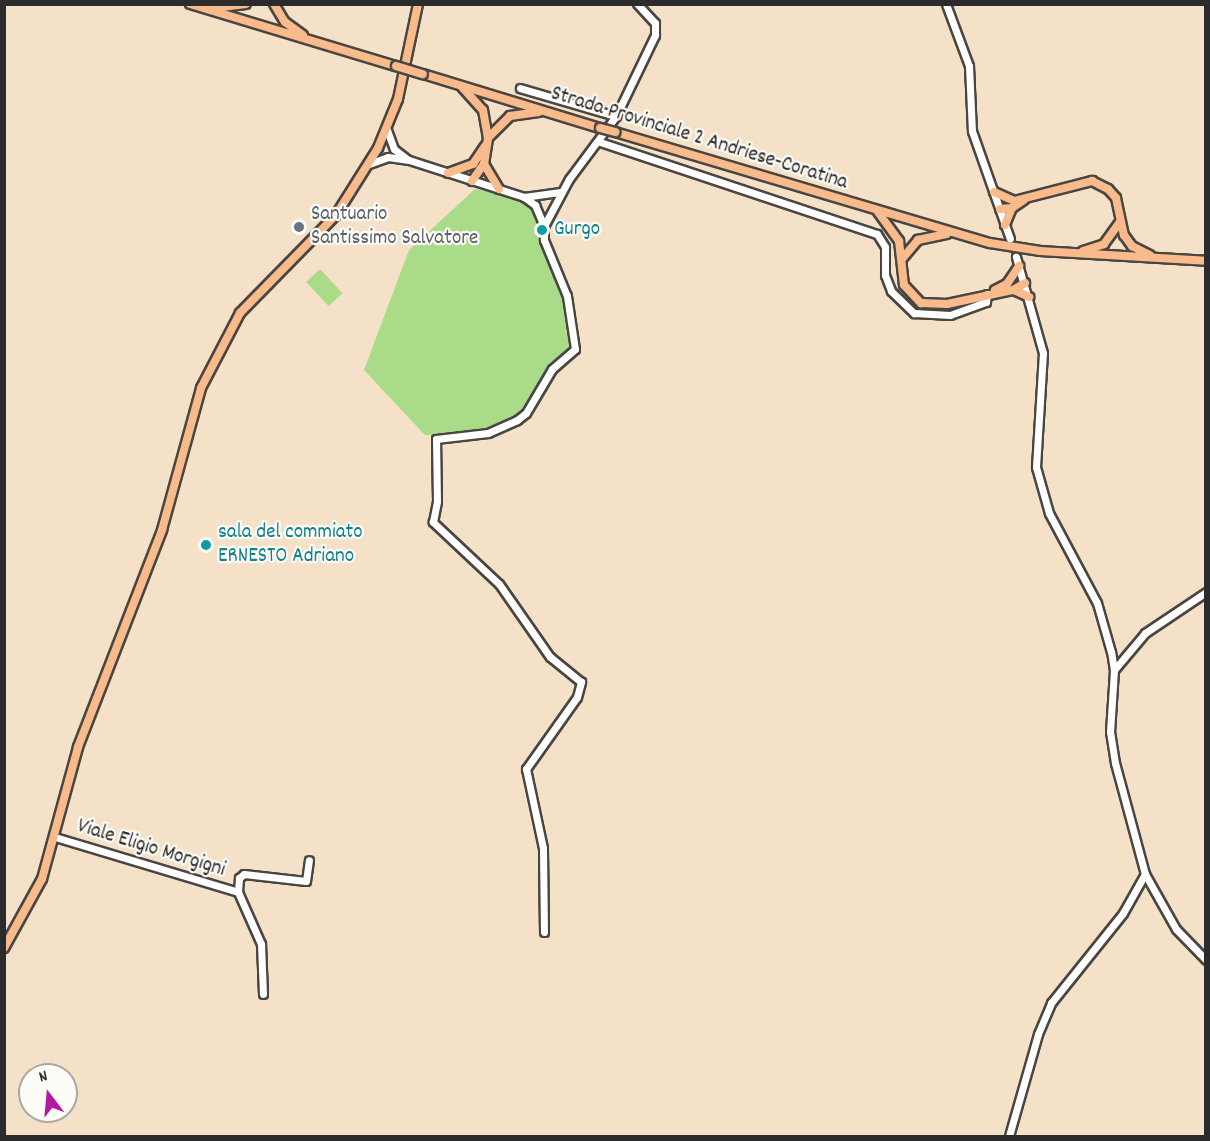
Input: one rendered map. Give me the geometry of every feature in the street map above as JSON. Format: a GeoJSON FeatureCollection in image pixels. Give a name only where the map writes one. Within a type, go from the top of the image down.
{"type":"FeatureCollection","features":[{"type":"Feature","properties":{"kind":"main road","name":"Strada Provinciale 2 Andriese-Coratina"},"geometry":{"type":"LineString","coordinates":[[190,4],[952,233],[1015,247],[1206,261]]}},
{"type":"Feature","properties":{"kind":"main road"},"geometry":{"type":"LineString","coordinates":[[201,8],[246,4]]}},
{"type":"Feature","properties":{"kind":"main road"},"geometry":{"type":"LineString","coordinates":[[274,4],[285,22],[313,41]]}},
{"type":"Feature","properties":{"kind":"main road"},"geometry":{"type":"LineString","coordinates":[[4,948],[42,879],[78,747],[162,530],[195,402],[226,335],[255,295],[323,230],[378,148],[387,130],[418,4]]}},
{"type":"Feature","properties":{"kind":"main road"},"geometry":{"type":"LineString","coordinates":[[459,85],[483,110],[486,142],[484,164],[472,180]]}},
{"type":"Feature","properties":{"kind":"main road"},"geometry":{"type":"LineString","coordinates":[[472,180],[473,164],[486,142],[510,116],[545,111]]}},
{"type":"Feature","properties":{"kind":"main road"},"geometry":{"type":"LineString","coordinates":[[448,173],[473,164]]}},
{"type":"Feature","properties":{"kind":"main road"},"geometry":{"type":"LineString","coordinates":[[484,164],[499,189]]}},
{"type":"Feature","properties":{"kind":"main road"},"geometry":{"type":"LineString","coordinates":[[1000,209],[1077,182],[1092,181],[1116,198],[1120,222],[1132,246],[1162,259]]}},
{"type":"Feature","properties":{"kind":"main road"},"geometry":{"type":"LineString","coordinates":[[994,192],[1013,204]]}},
{"type":"Feature","properties":{"kind":"main road"},"geometry":{"type":"LineString","coordinates":[[1005,225],[1013,204]]}},
{"type":"Feature","properties":{"kind":"main road"},"geometry":{"type":"LineString","coordinates":[[878,212],[894,228],[902,259],[904,285],[921,303],[947,304],[1025,283]]}},
{"type":"Feature","properties":{"kind":"main road"},"geometry":{"type":"LineString","coordinates":[[1074,253],[1104,244],[1120,222]]}},
{"type":"Feature","properties":{"kind":"main road"},"geometry":{"type":"LineString","coordinates":[[902,259],[918,240],[952,233]]}},
{"type":"Feature","properties":{"kind":"main road"},"geometry":{"type":"LineString","coordinates":[[1010,287],[1019,266]]}},
{"type":"Feature","properties":{"kind":"main road"},"geometry":{"type":"LineString","coordinates":[[1010,287],[1029,297]]}},
{"type":"Feature","properties":{"kind":"street"},"geometry":{"type":"LineString","coordinates":[[544,226],[561,192],[600,142],[616,116],[655,35],[656,23],[637,4]]}},
{"type":"Feature","properties":{"kind":"street"},"geometry":{"type":"LineString","coordinates":[[946,4],[969,66],[970,121],[1010,239]]}},
{"type":"Feature","properties":{"kind":"street"},"geometry":{"type":"LineString","coordinates":[[520,88],[616,116]]}},
{"type":"Feature","properties":{"kind":"street"},"geometry":{"type":"LineString","coordinates":[[387,130],[394,149]]}},
{"type":"Feature","properties":{"kind":"street"},"geometry":{"type":"LineString","coordinates":[[600,142],[877,234],[885,247],[885,275],[891,291],[914,314],[950,315],[986,302],[987,294]]}},
{"type":"Feature","properties":{"kind":"street"},"geometry":{"type":"LineString","coordinates":[[378,148],[394,149],[409,160]]}},
{"type":"Feature","properties":{"kind":"street"},"geometry":{"type":"LineString","coordinates":[[378,148],[388,158]]}},
{"type":"Feature","properties":{"kind":"street"},"geometry":{"type":"LineString","coordinates":[[369,164],[388,158],[409,160],[524,197],[542,197],[561,192]]}},
{"type":"Feature","properties":{"kind":"street"},"geometry":{"type":"LineString","coordinates":[[524,197],[535,205],[552,209]]}},
{"type":"Feature","properties":{"kind":"street"},"geometry":{"type":"LineString","coordinates":[[542,197],[552,209]]}},
{"type":"Feature","properties":{"kind":"street"},"geometry":{"type":"LineString","coordinates":[[535,205],[544,226],[544,240],[567,296],[575,349],[552,369],[526,413],[517,420],[488,434],[436,439],[437,501],[433,522],[499,584],[550,657],[581,682],[577,697],[526,769],[543,848],[544,932]]}},
{"type":"Feature","properties":{"kind":"street"},"geometry":{"type":"LineString","coordinates":[[1016,256],[1029,297],[1045,370],[1036,438],[1036,466],[1049,513],[1097,603],[1114,670],[1110,732],[1115,764],[1144,874],[1176,928],[1206,960]]}},
{"type":"Feature","properties":{"kind":"street"},"geometry":{"type":"LineString","coordinates":[[1114,670],[1145,633],[1206,592]]}},
{"type":"Feature","properties":{"kind":"street","name":"Viale Eligio Morgigni"},"geometry":{"type":"LineString","coordinates":[[55,837],[237,892],[261,944],[263,994]]}},
{"type":"Feature","properties":{"kind":"street"},"geometry":{"type":"LineString","coordinates":[[237,892],[239,878],[244,874],[306,881],[309,860]]}},
{"type":"Feature","properties":{"kind":"street"},"geometry":{"type":"LineString","coordinates":[[1009,1137],[1038,1034],[1051,1003],[1123,913],[1144,874]]}},
{"type":"Feature","properties":{"kind":"green space","name":"Gurgo"},"geometry":{"type":"Polygon","coordinates":[[[475,189],[513,197],[535,212],[565,299],[573,348],[549,368],[517,418],[474,435],[425,435],[364,370],[409,250],[475,189]]]}},
{"type":"Feature","properties":{"kind":"green space"},"geometry":{"type":"Polygon","coordinates":[[[320,269],[343,293],[329,306],[306,282],[320,269]]]}},
{"type":"Feature","properties":{"kind":"place","name":"Santuario Santissimo Salvatore"},"geometry":{"type":"Point","coordinates":[299,227]}},
{"type":"Feature","properties":{"kind":"place","name":"Gurgo"},"geometry":{"type":"Point","coordinates":[542,230]}},
{"type":"Feature","properties":{"kind":"place","name":"sala del commiato ERNESTO Adriano"},"geometry":{"type":"Point","coordinates":[206,545]}}]}
